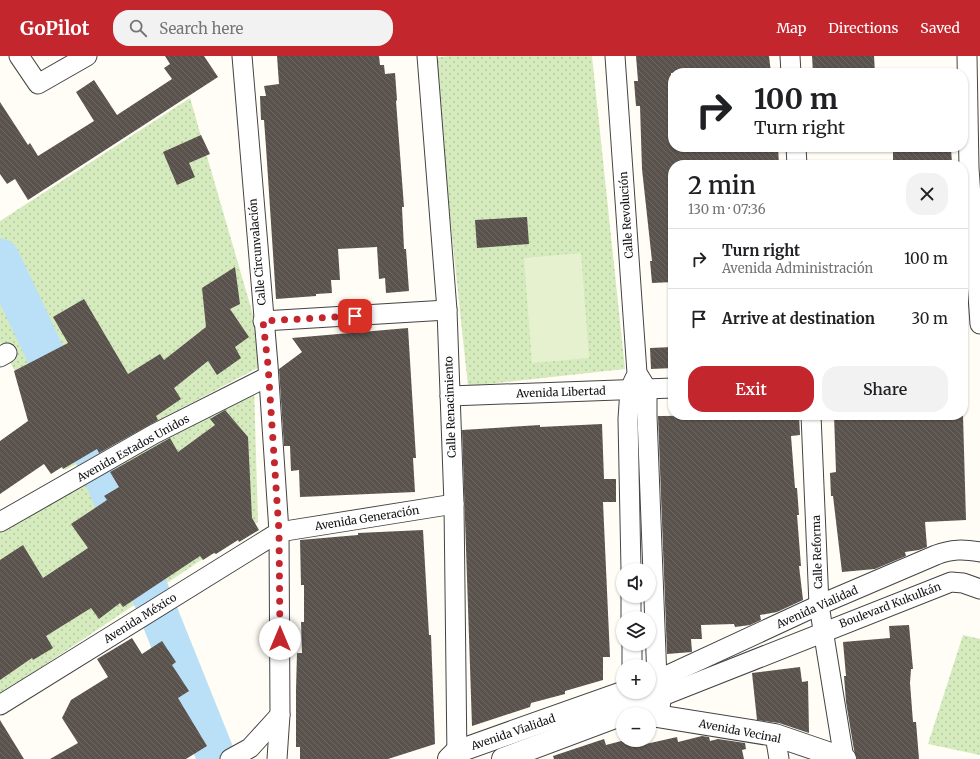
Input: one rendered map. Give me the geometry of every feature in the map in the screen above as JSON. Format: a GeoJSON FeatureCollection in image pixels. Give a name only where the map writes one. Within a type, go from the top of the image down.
{"type":"FeatureCollection","features":[{"type":"Feature","properties":{"kind":"street"},"geometry":{"type":"LineString","coordinates":[[19,56],[38,84],[87,56]]}},
{"type":"Feature","properties":{"kind":"street","name":"Calle Circunvalación"},"geometry":{"type":"LineString","coordinates":[[242,56],[263,321],[268,365],[267,377],[279,532],[280,715],[276,759]]}},
{"type":"Feature","properties":{"kind":"street","name":"Calle Renacimiento"},"geometry":{"type":"LineString","coordinates":[[427,56],[447,310],[454,504],[454,757]]}},
{"type":"Feature","properties":{"kind":"street","name":"Calle Revolución"},"geometry":{"type":"LineString","coordinates":[[615,56],[638,384],[647,415],[646,659]]}},
{"type":"Feature","properties":{"kind":"street"},"geometry":{"type":"LineString","coordinates":[[790,56],[791,68]]}},
{"type":"Feature","properties":{"kind":"street"},"geometry":{"type":"LineString","coordinates":[[967,56],[968,68]]}},
{"type":"Feature","properties":{"kind":"street"},"geometry":{"type":"LineString","coordinates":[[968,70],[975,167],[980,324]]}},
{"type":"Feature","properties":{"kind":"street"},"geometry":{"type":"LineString","coordinates":[[263,321],[447,310]]}},
{"type":"Feature","properties":{"kind":"street","name":"Avenida Estados Unidos"},"geometry":{"type":"LineString","coordinates":[[0,522],[154,434],[267,377]]}},
{"type":"Feature","properties":{"kind":"street","name":"Calle Revolución"},"geometry":{"type":"LineString","coordinates":[[631,563],[628,419],[638,384]]}},
{"type":"Feature","properties":{"kind":"street","name":"Avenida Libertad"},"geometry":{"type":"LineString","coordinates":[[450,396],[638,384],[668,387]]}},
{"type":"Feature","properties":{"kind":"street","name":"Calle Reforma"},"geometry":{"type":"LineString","coordinates":[[811,420],[819,605],[844,759]]}},
{"type":"Feature","properties":{"kind":"street","name":"Avenida Generación"},"geometry":{"type":"LineString","coordinates":[[279,532],[454,504]]}},
{"type":"Feature","properties":{"kind":"street","name":"Avenida México"},"geometry":{"type":"LineString","coordinates":[[0,705],[279,532]]}},
{"type":"Feature","properties":{"kind":"street","name":"Avenida Vialidad"},"geometry":{"type":"LineString","coordinates":[[656,690],[819,605],[951,550],[964,549],[980,552]]}},
{"type":"Feature","properties":{"kind":"street","name":"Boulevard Kukulkán"},"geometry":{"type":"LineString","coordinates":[[824,631],[951,582],[963,583],[980,589]]}},
{"type":"Feature","properties":{"kind":"street","name":"Avenida Vialidad"},"geometry":{"type":"LineString","coordinates":[[656,691],[824,631]]}},
{"type":"Feature","properties":{"kind":"street","name":"Avenida Vecinal"},"geometry":{"type":"LineString","coordinates":[[656,698],[844,759]]}},
{"type":"Feature","properties":{"kind":"street","name":"Avenida Vialidad"},"geometry":{"type":"LineString","coordinates":[[454,757],[585,708],[627,699]]}},
{"type":"Feature","properties":{"kind":"street","name":"Avenida Vialidad"},"geometry":{"type":"LineString","coordinates":[[503,759],[637,699]]}},
{"type":"Feature","properties":{"kind":"street"},"geometry":{"type":"LineString","coordinates":[[230,759],[250,748],[280,715]]}},
{"type":"Feature","properties":{"kind":"street"},"geometry":{"type":"LineString","coordinates":[[775,736],[779,759]]}},
{"type":"Feature","properties":{"kind":"green space"},"geometry":{"type":"Polygon","coordinates":[[[448,56],[592,56],[625,369],[468,386],[433,58],[448,56]]]}},
{"type":"Feature","properties":{"kind":"green space"},"geometry":{"type":"Polygon","coordinates":[[[190,98],[267,363],[65,470],[0,342],[0,221],[190,98]]]}},
{"type":"Feature","properties":{"kind":"green space"},"geometry":{"type":"Polygon","coordinates":[[[581,253],[589,358],[532,363],[524,258],[581,253]]]}},
{"type":"Feature","properties":{"kind":"green space"},"geometry":{"type":"Polygon","coordinates":[[[254,388],[258,522],[0,695],[0,527],[254,388]]]}},
{"type":"Feature","properties":{"kind":"green space"},"geometry":{"type":"Polygon","coordinates":[[[963,635],[980,639],[980,755],[928,744],[963,635]]]}},
{"type":"Feature","properties":{"kind":"building"},"geometry":{"type":"Polygon","coordinates":[[[165,56],[204,56],[218,77],[28,200],[15,179],[7,184],[0,174],[0,102],[28,145],[30,143],[38,156],[94,121],[76,92],[94,80],[117,115],[172,79],[164,68],[170,64],[165,56]]]}},
{"type":"Feature","properties":{"kind":"building"},"geometry":{"type":"Polygon","coordinates":[[[277,56],[379,56],[380,65],[384,65],[385,74],[395,73],[404,207],[402,207],[404,249],[406,249],[409,291],[386,293],[385,278],[379,279],[377,247],[338,249],[340,280],[331,280],[332,293],[316,294],[316,296],[276,299],[264,120],[261,120],[260,96],[266,96],[264,86],[279,84],[277,56]]]}},
{"type":"Feature","properties":{"kind":"building"},"geometry":{"type":"Polygon","coordinates":[[[636,56],[769,56],[770,68],[668,68],[668,152],[778,152],[779,160],[668,160],[668,282],[652,283],[650,261],[652,261],[642,169],[640,106],[636,106],[634,81],[638,81],[636,56]]]}},
{"type":"Feature","properties":{"kind":"building"},"geometry":{"type":"Polygon","coordinates":[[[812,56],[874,56],[875,68],[813,68],[812,56]]]}},
{"type":"Feature","properties":{"kind":"building"},"geometry":{"type":"Polygon","coordinates":[[[201,135],[210,154],[189,163],[195,177],[177,185],[163,152],[201,135]]]}},
{"type":"Feature","properties":{"kind":"building"},"geometry":{"type":"Polygon","coordinates":[[[893,152],[951,152],[952,160],[893,160],[893,152]]]}},
{"type":"Feature","properties":{"kind":"building"},"geometry":{"type":"Polygon","coordinates":[[[527,217],[529,244],[477,248],[475,220],[527,217]]]}},
{"type":"Feature","properties":{"kind":"building"},"geometry":{"type":"Polygon","coordinates":[[[235,267],[240,304],[230,309],[249,337],[235,347],[241,358],[217,375],[208,361],[174,388],[181,399],[156,416],[158,420],[99,453],[97,449],[63,469],[62,467],[51,474],[44,464],[0,494],[0,441],[28,421],[14,371],[68,343],[53,317],[84,299],[128,374],[160,354],[164,360],[206,327],[202,288],[235,267]]]}},
{"type":"Feature","properties":{"kind":"building"},"geometry":{"type":"Polygon","coordinates":[[[408,328],[416,458],[413,458],[415,492],[300,497],[299,470],[291,471],[290,446],[284,446],[279,369],[302,352],[292,338],[408,328]]]}},
{"type":"Feature","properties":{"kind":"building"},"geometry":{"type":"Polygon","coordinates":[[[668,347],[668,368],[651,369],[650,348],[668,347]]]}},
{"type":"Feature","properties":{"kind":"building"},"geometry":{"type":"Polygon","coordinates":[[[225,410],[248,437],[252,518],[259,530],[203,560],[200,556],[123,607],[120,603],[99,619],[91,608],[46,636],[53,648],[33,660],[32,658],[0,680],[0,560],[23,545],[43,578],[88,548],[71,524],[107,500],[104,496],[119,487],[110,472],[170,438],[178,452],[215,425],[210,419],[225,410]]]}},
{"type":"Feature","properties":{"kind":"building"},"geometry":{"type":"Polygon","coordinates":[[[658,416],[668,416],[668,420],[799,420],[800,435],[791,436],[795,488],[797,488],[799,515],[797,515],[801,566],[799,566],[803,600],[777,612],[760,615],[761,620],[750,625],[735,627],[734,624],[701,625],[702,639],[691,639],[692,652],[667,654],[658,416]]]}},
{"type":"Feature","properties":{"kind":"building"},"geometry":{"type":"Polygon","coordinates":[[[834,420],[963,420],[966,520],[925,522],[927,547],[905,552],[906,556],[875,569],[842,572],[833,496],[831,496],[830,473],[836,472],[834,420]]]}},
{"type":"Feature","properties":{"kind":"building"},"geometry":{"type":"Polygon","coordinates":[[[602,424],[604,479],[616,479],[616,502],[603,502],[610,657],[603,657],[603,680],[565,691],[565,694],[531,703],[530,707],[472,726],[462,430],[540,425],[540,427],[602,424]]]}},
{"type":"Feature","properties":{"kind":"building"},"geometry":{"type":"Polygon","coordinates":[[[423,530],[429,635],[431,635],[435,744],[388,759],[300,759],[300,747],[296,747],[296,690],[297,653],[302,653],[301,622],[304,622],[304,585],[301,585],[300,540],[358,535],[358,533],[423,530]]]}},
{"type":"Feature","properties":{"kind":"building"},"geometry":{"type":"Polygon","coordinates":[[[909,625],[913,669],[911,669],[910,683],[913,722],[916,722],[919,759],[857,759],[854,750],[846,702],[844,676],[846,676],[843,642],[890,638],[889,626],[909,625]]]}},
{"type":"Feature","properties":{"kind":"building"},"geometry":{"type":"Polygon","coordinates":[[[132,638],[142,654],[162,641],[176,662],[172,665],[189,691],[178,698],[207,746],[186,759],[50,759],[78,743],[62,718],[71,700],[108,677],[97,659],[132,638]]]}},
{"type":"Feature","properties":{"kind":"building"},"geometry":{"type":"Polygon","coordinates":[[[800,667],[802,682],[808,681],[809,733],[779,723],[757,720],[752,673],[800,667]]]}},
{"type":"Feature","properties":{"kind":"building"},"geometry":{"type":"Polygon","coordinates":[[[0,720],[24,759],[0,759],[0,720]]]}},
{"type":"Feature","properties":{"kind":"building"},"geometry":{"type":"Polygon","coordinates":[[[702,736],[709,737],[710,741],[718,739],[745,743],[746,749],[742,750],[744,759],[554,759],[553,756],[604,739],[606,745],[616,742],[616,747],[656,747],[656,742],[677,737],[678,742],[702,736]]]}},
{"type":"Feature","properties":{"kind":"waterway"},"geometry":{"type":"LineString","coordinates":[[0,258],[97,463]]}},
{"type":"Feature","properties":{"kind":"waterway"},"geometry":{"type":"LineString","coordinates":[[105,480],[217,759]]}},
{"type":"Feature","properties":{"kind":"route"},"geometry":{"type":"LineString","coordinates":[[280,639],[279,532],[267,377],[268,365],[263,321],[355,316]]}}]}
